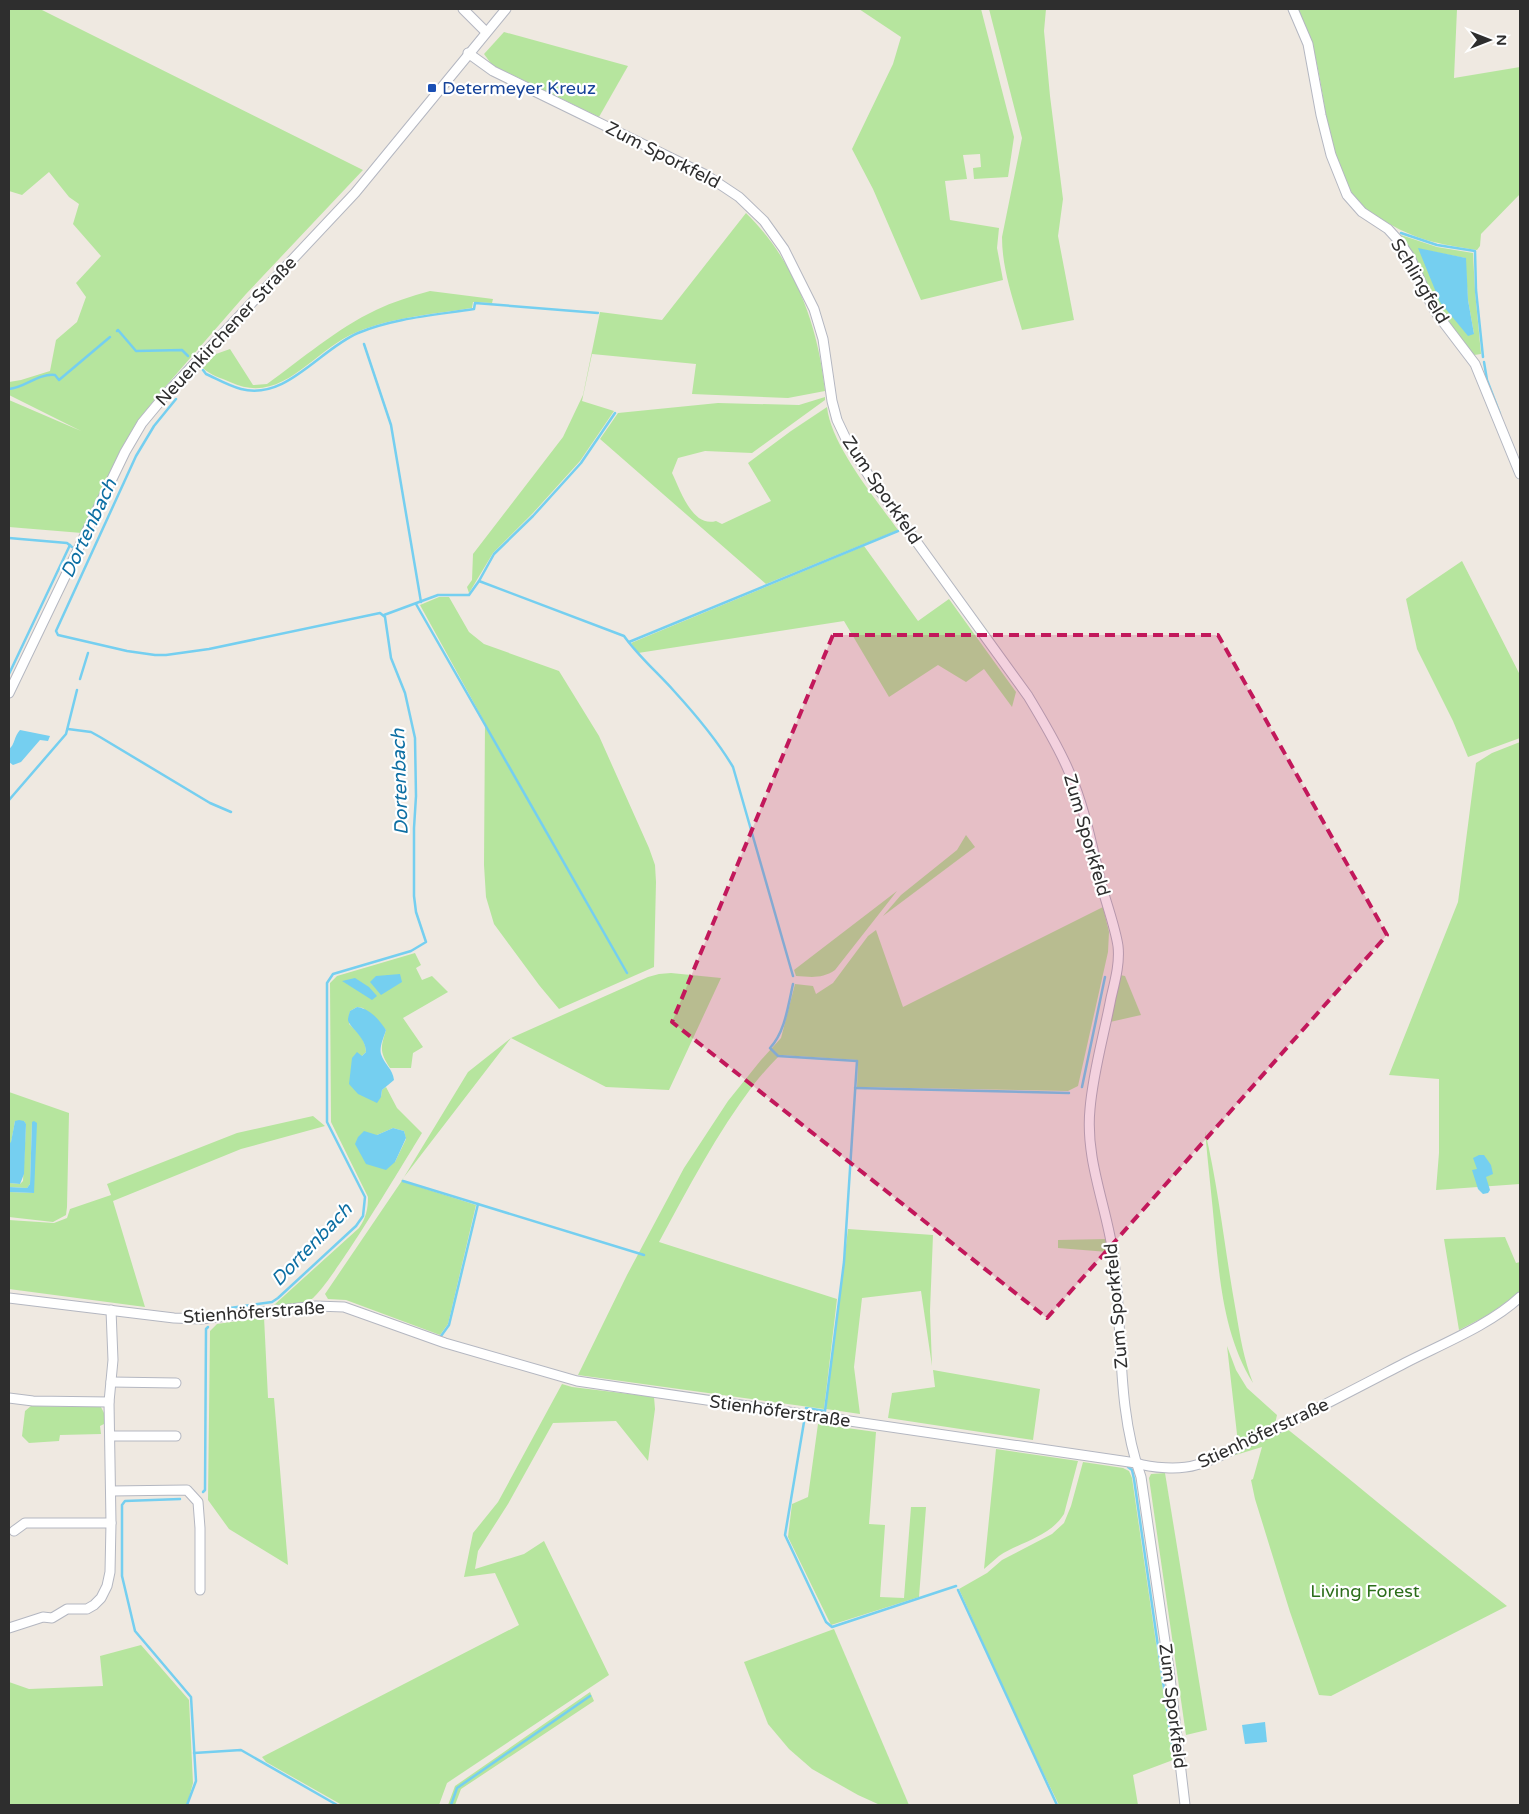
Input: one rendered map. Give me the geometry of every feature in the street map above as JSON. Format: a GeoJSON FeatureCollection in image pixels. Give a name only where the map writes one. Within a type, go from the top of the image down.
{"type":"FeatureCollection","features":[{"type":"Feature","properties":{"kind":"street"},"geometry":{"type":"LineString","coordinates":[[463,9],[486,32]]}},
{"type":"Feature","properties":{"kind":"street","name":"Neuenkirchener Straße"},"geometry":{"type":"LineString","coordinates":[[9,693],[125,452],[142,423],[166,393],[209,346],[355,193],[506,9]]}},
{"type":"Feature","properties":{"kind":"street","name":"Schlingfeld"},"geometry":{"type":"LineString","coordinates":[[1293,9],[1308,44],[1321,115],[1331,155],[1347,195],[1362,212],[1388,229],[1410,257],[1437,314],[1474,364],[1520,474]]}},
{"type":"Feature","properties":{"kind":"street","name":"Zum Sporkfeld"},"geometry":{"type":"LineString","coordinates":[[468,53],[494,71],[706,175],[739,197],[764,222],[784,249],[814,309],[823,339],[832,401],[846,439],[869,476],[1028,696],[1071,775],[1118,946],[1116,974],[1090,1110],[1090,1134],[1096,1181],[1113,1252],[1118,1289],[1122,1392],[1136,1463],[1141,1477],[1164,1631],[1185,1805]]}},
{"type":"Feature","properties":{"kind":"street","name":"Stienhöferstraße"},"geometry":{"type":"LineString","coordinates":[[9,1298],[174,1318],[201,1319],[316,1306],[344,1307],[445,1343],[577,1381],[1136,1463],[1144,1466],[1186,1467],[1197,1465],[1216,1457],[1286,1424],[1489,1320],[1520,1297]]}},
{"type":"Feature","properties":{"kind":"street"},"geometry":{"type":"LineString","coordinates":[[9,1628],[43,1617],[52,1618],[67,1609],[86,1609],[101,1598],[107,1586],[110,1572],[111,1523],[109,1402],[114,1360],[111,1310]]}},
{"type":"Feature","properties":{"kind":"street"},"geometry":{"type":"LineString","coordinates":[[111,1382],[176,1384]]}},
{"type":"Feature","properties":{"kind":"street"},"geometry":{"type":"LineString","coordinates":[[9,1398],[33,1401],[109,1402]]}},
{"type":"Feature","properties":{"kind":"street"},"geometry":{"type":"LineString","coordinates":[[111,1436],[176,1436]]}},
{"type":"Feature","properties":{"kind":"street"},"geometry":{"type":"LineString","coordinates":[[111,1492],[187,1490],[198,1502],[200,1590]]}},
{"type":"Feature","properties":{"kind":"street"},"geometry":{"type":"LineString","coordinates":[[14,1531],[25,1523],[111,1523]]}},
{"type":"Feature","properties":{"kind":"highlighted area"},"geometry":{"type":"Polygon","coordinates":[[[833,635],[1218,635],[1387,935],[1047,1318],[672,1022],[833,635]]]}},
{"type":"Feature","properties":{"kind":"green space"},"geometry":{"type":"Polygon","coordinates":[[[9,9],[40,9],[363,170],[246,294],[138,420],[120,451],[82,533],[9,527],[9,400],[81,431],[9,395],[9,382],[50,371],[56,340],[77,322],[86,297],[76,283],[101,256],[73,224],[79,204],[69,197],[49,172],[22,195],[9,191],[9,9]]]}},
{"type":"Feature","properties":{"kind":"green space"},"geometry":{"type":"Polygon","coordinates":[[[859,9],[981,9],[1014,137],[1008,177],[974,179],[973,168],[981,167],[980,154],[963,155],[967,179],[945,181],[950,220],[999,228],[997,248],[1003,280],[921,300],[873,189],[852,149],[893,64],[901,37],[859,9]]]}},
{"type":"Feature","properties":{"kind":"green space"},"geometry":{"type":"Polygon","coordinates":[[[989,9],[1046,9],[1044,31],[1063,199],[1058,236],[1074,320],[1022,330],[1006,272],[1002,237],[1022,138],[989,9]]]}},
{"type":"Feature","properties":{"kind":"green space"},"geometry":{"type":"Polygon","coordinates":[[[1298,9],[1457,9],[1454,78],[1520,67],[1520,194],[1481,234],[1480,246],[1477,250],[1438,243],[1405,232],[1371,213],[1362,206],[1350,190],[1334,150],[1312,44],[1298,9]]]}},
{"type":"Feature","properties":{"kind":"green space"},"geometry":{"type":"Polygon","coordinates":[[[504,32],[628,66],[599,117],[492,65],[484,54],[504,32]]]}},
{"type":"Feature","properties":{"kind":"green space"},"geometry":{"type":"Polygon","coordinates":[[[746,213],[778,252],[791,273],[801,295],[817,342],[825,391],[788,398],[692,394],[696,364],[592,354],[582,401],[614,411],[580,461],[533,513],[493,553],[469,593],[467,587],[472,580],[473,554],[563,437],[583,395],[600,312],[662,320],[746,213]]]}},
{"type":"Feature","properties":{"kind":"green space"},"geometry":{"type":"Polygon","coordinates":[[[1401,235],[1437,247],[1473,253],[1481,354],[1474,355],[1442,315],[1401,235]],[[1419,249],[1474,334],[1468,300],[1465,258],[1419,249]]]}},
{"type":"Feature","properties":{"kind":"green space"},"geometry":{"type":"Polygon","coordinates":[[[430,291],[493,299],[492,303],[473,302],[472,308],[399,319],[357,332],[326,350],[297,373],[282,382],[266,387],[249,388],[230,382],[203,368],[216,354],[230,349],[253,385],[267,384],[333,335],[361,318],[396,302],[430,291]]]}},
{"type":"Feature","properties":{"kind":"green space"},"geometry":{"type":"Polygon","coordinates":[[[825,397],[825,400],[752,453],[705,451],[678,458],[672,473],[683,497],[694,513],[700,519],[708,522],[716,521],[722,524],[771,501],[748,463],[827,407],[830,422],[845,454],[866,487],[898,530],[766,584],[600,439],[618,413],[718,403],[799,405],[825,397]]]}},
{"type":"Feature","properties":{"kind":"green space"},"geometry":{"type":"Polygon","coordinates":[[[864,546],[918,621],[949,599],[1016,692],[1012,707],[984,669],[966,682],[938,665],[889,697],[844,621],[638,653],[631,643],[864,546]]]}},
{"type":"Feature","properties":{"kind":"green space"},"geometry":{"type":"Polygon","coordinates":[[[1462,561],[1520,675],[1520,738],[1468,757],[1453,721],[1417,649],[1406,599],[1462,561]]]}},
{"type":"Feature","properties":{"kind":"green space"},"geometry":{"type":"Polygon","coordinates":[[[439,597],[449,597],[469,632],[484,644],[559,671],[599,736],[655,865],[654,967],[559,1009],[494,924],[486,897],[484,865],[485,723],[420,605],[439,597]]]}},
{"type":"Feature","properties":{"kind":"green space"},"geometry":{"type":"Polygon","coordinates":[[[1520,742],[1520,1184],[1436,1190],[1439,1153],[1439,1079],[1389,1075],[1458,902],[1476,763],[1492,753],[1520,742]]]}},
{"type":"Feature","properties":{"kind":"green space"},"geometry":{"type":"Polygon","coordinates":[[[966,835],[975,847],[883,916],[901,895],[957,850],[966,835]]]}},
{"type":"Feature","properties":{"kind":"green space"},"geometry":{"type":"Polygon","coordinates":[[[897,891],[835,970],[821,976],[796,976],[794,970],[897,891]]]}},
{"type":"Feature","properties":{"kind":"green space"},"geometry":{"type":"Polygon","coordinates":[[[1103,907],[1109,932],[1108,952],[1078,1086],[1068,1091],[857,1087],[858,1060],[780,1055],[757,1080],[740,1103],[692,1181],[659,1242],[837,1299],[824,1409],[578,1375],[627,1275],[684,1168],[728,1101],[781,1038],[795,984],[813,986],[816,994],[833,983],[868,936],[876,930],[903,1007],[1103,907]]]}},
{"type":"Feature","properties":{"kind":"green space"},"geometry":{"type":"Polygon","coordinates":[[[415,953],[421,965],[416,968],[422,980],[432,976],[448,992],[403,1018],[423,1047],[413,1053],[411,1068],[390,1068],[382,1050],[386,1030],[363,1008],[357,1007],[350,1011],[349,1024],[363,1040],[366,1052],[362,1056],[381,1097],[382,1090],[386,1087],[397,1108],[422,1133],[348,1251],[318,1293],[309,1301],[274,1305],[359,1228],[367,1209],[368,1197],[331,1122],[330,983],[337,976],[415,953]],[[393,1128],[377,1135],[395,1162],[406,1139],[404,1131],[393,1128]]]}},
{"type":"Feature","properties":{"kind":"green space"},"geometry":{"type":"Polygon","coordinates":[[[671,973],[721,978],[669,1090],[606,1087],[511,1038],[648,977],[671,973]]]}},
{"type":"Feature","properties":{"kind":"green space"},"geometry":{"type":"Polygon","coordinates":[[[1120,975],[1125,976],[1141,1015],[1110,1022],[1120,975]]]}},
{"type":"Feature","properties":{"kind":"green space"},"geometry":{"type":"Polygon","coordinates":[[[511,1038],[404,1177],[468,1072],[511,1038]]]}},
{"type":"Feature","properties":{"kind":"green space"},"geometry":{"type":"Polygon","coordinates":[[[9,1092],[69,1113],[66,1215],[53,1222],[9,1217],[9,1192],[34,1193],[32,1122],[30,1184],[27,1188],[9,1187],[9,1183],[20,1184],[23,1181],[26,1125],[24,1121],[15,1121],[11,1143],[9,1144],[9,1092]]]}},
{"type":"Feature","properties":{"kind":"green space"},"geometry":{"type":"Polygon","coordinates":[[[313,1116],[325,1126],[241,1149],[113,1201],[145,1307],[9,1289],[9,1220],[54,1223],[67,1218],[70,1209],[111,1195],[107,1184],[237,1133],[313,1116]]]}},
{"type":"Feature","properties":{"kind":"green space"},"geometry":{"type":"Polygon","coordinates":[[[1205,1131],[1241,1339],[1253,1383],[1236,1348],[1225,1310],[1219,1272],[1205,1131]]]}},
{"type":"Feature","properties":{"kind":"green space"},"geometry":{"type":"Polygon","coordinates":[[[402,1181],[476,1205],[448,1324],[440,1335],[346,1300],[328,1299],[325,1294],[402,1181]]]}},
{"type":"Feature","properties":{"kind":"green space"},"geometry":{"type":"Polygon","coordinates":[[[848,1229],[933,1235],[930,1311],[932,1366],[921,1291],[862,1298],[854,1367],[860,1414],[826,1409],[848,1229]]]}},
{"type":"Feature","properties":{"kind":"green space"},"geometry":{"type":"Polygon","coordinates":[[[1505,1237],[1516,1263],[1520,1262],[1520,1292],[1488,1315],[1459,1330],[1444,1239],[1505,1237]]]}},
{"type":"Feature","properties":{"kind":"green space"},"geometry":{"type":"Polygon","coordinates":[[[1106,1239],[1108,1252],[1058,1248],[1058,1240],[1106,1239]]]}},
{"type":"Feature","properties":{"kind":"green space"},"geometry":{"type":"Polygon","coordinates":[[[264,1317],[268,1398],[274,1398],[288,1565],[229,1529],[208,1500],[210,1331],[217,1324],[264,1317]]]}},
{"type":"Feature","properties":{"kind":"green space"},"geometry":{"type":"Polygon","coordinates":[[[1227,1346],[1236,1370],[1247,1388],[1277,1415],[1275,1424],[1238,1443],[1227,1346]]]}},
{"type":"Feature","properties":{"kind":"green space"},"geometry":{"type":"Polygon","coordinates":[[[933,1370],[1040,1389],[1033,1440],[888,1418],[892,1393],[935,1387],[933,1370]]]}},
{"type":"Feature","properties":{"kind":"green space"},"geometry":{"type":"Polygon","coordinates":[[[562,1384],[572,1387],[654,1397],[655,1409],[648,1461],[616,1421],[553,1423],[508,1504],[478,1551],[475,1569],[524,1554],[544,1541],[609,1675],[447,1783],[439,1805],[342,1805],[266,1762],[262,1757],[519,1625],[495,1573],[464,1577],[473,1533],[498,1502],[562,1384]]]}},
{"type":"Feature","properties":{"kind":"green space"},"geometry":{"type":"Polygon","coordinates":[[[31,1406],[101,1407],[104,1413],[104,1424],[100,1426],[101,1434],[60,1435],[59,1441],[29,1443],[22,1436],[25,1411],[31,1406]]]}},
{"type":"Feature","properties":{"kind":"green space"},"geometry":{"type":"Polygon","coordinates":[[[818,1424],[876,1432],[869,1524],[885,1525],[880,1597],[904,1598],[911,1507],[926,1507],[919,1597],[831,1625],[788,1537],[792,1504],[808,1497],[818,1424]]]}},
{"type":"Feature","properties":{"kind":"green space","name":"Living Forest"},"geometry":{"type":"Polygon","coordinates":[[[1286,1428],[1507,1606],[1331,1696],[1319,1695],[1290,1612],[1255,1499],[1251,1480],[1253,1479],[1262,1447],[1219,1460],[1286,1428]]]}},
{"type":"Feature","properties":{"kind":"green space"},"geometry":{"type":"Polygon","coordinates":[[[996,1449],[1078,1461],[1064,1514],[1058,1522],[1043,1534],[999,1556],[984,1569],[996,1449]]]}},
{"type":"Feature","properties":{"kind":"green space"},"geometry":{"type":"Polygon","coordinates":[[[1083,1462],[1123,1468],[1129,1471],[1132,1478],[1173,1760],[1133,1775],[1138,1805],[1059,1805],[1019,1723],[959,1589],[987,1573],[1002,1560],[1052,1534],[1064,1523],[1071,1506],[1083,1462]]]}},
{"type":"Feature","properties":{"kind":"green space"},"geometry":{"type":"Polygon","coordinates":[[[1165,1473],[1207,1730],[1186,1735],[1149,1478],[1151,1474],[1165,1473]]]}},
{"type":"Feature","properties":{"kind":"green space"},"geometry":{"type":"Polygon","coordinates":[[[834,1629],[909,1805],[880,1805],[812,1769],[789,1749],[768,1724],[744,1662],[834,1629]]]}},
{"type":"Feature","properties":{"kind":"green space"},"geometry":{"type":"Polygon","coordinates":[[[141,1645],[189,1700],[193,1783],[187,1805],[9,1805],[9,1682],[29,1689],[103,1686],[100,1656],[141,1645]]]}},
{"type":"Feature","properties":{"kind":"green space"},"geometry":{"type":"Polygon","coordinates":[[[590,1692],[594,1701],[461,1789],[455,1805],[448,1805],[455,1786],[590,1692]]]}},
{"type":"Feature","properties":{"kind":"water"},"geometry":{"type":"Polygon","coordinates":[[[1418,248],[1466,258],[1468,300],[1474,334],[1468,336],[1440,302],[1418,248]]]}},
{"type":"Feature","properties":{"kind":"water"},"geometry":{"type":"Polygon","coordinates":[[[20,730],[50,736],[48,741],[40,740],[21,762],[13,765],[9,762],[9,749],[20,730]]]}},
{"type":"Feature","properties":{"kind":"water"},"geometry":{"type":"Polygon","coordinates":[[[400,974],[402,982],[381,995],[370,982],[376,976],[400,974]]]}},
{"type":"Feature","properties":{"kind":"water"},"geometry":{"type":"Polygon","coordinates":[[[355,978],[369,987],[377,996],[372,1000],[342,981],[355,978]]]}},
{"type":"Feature","properties":{"kind":"water"},"geometry":{"type":"Polygon","coordinates":[[[357,1007],[370,1013],[386,1030],[381,1045],[382,1058],[392,1073],[394,1080],[382,1090],[381,1097],[377,1103],[358,1094],[349,1084],[352,1058],[357,1052],[362,1056],[366,1052],[360,1036],[348,1022],[350,1011],[357,1007]]]}},
{"type":"Feature","properties":{"kind":"water"},"geometry":{"type":"Polygon","coordinates":[[[15,1121],[24,1121],[26,1124],[24,1174],[20,1184],[9,1183],[9,1144],[15,1121]]]}},
{"type":"Feature","properties":{"kind":"water"},"geometry":{"type":"Polygon","coordinates":[[[32,1122],[37,1123],[34,1193],[9,1192],[9,1187],[27,1188],[30,1184],[32,1122]]]}},
{"type":"Feature","properties":{"kind":"water"},"geometry":{"type":"Polygon","coordinates":[[[393,1128],[404,1131],[406,1138],[395,1162],[386,1170],[366,1164],[355,1144],[358,1137],[364,1131],[377,1135],[393,1128]]]}},
{"type":"Feature","properties":{"kind":"water"},"geometry":{"type":"Polygon","coordinates":[[[1484,1155],[1491,1165],[1493,1174],[1486,1177],[1490,1190],[1488,1193],[1483,1194],[1478,1189],[1472,1170],[1477,1169],[1473,1158],[1484,1155]]]}},
{"type":"Feature","properties":{"kind":"water"},"geometry":{"type":"Polygon","coordinates":[[[1265,1722],[1267,1742],[1245,1744],[1242,1725],[1265,1722]]]}},
{"type":"Feature","properties":{"kind":"waterway"},"geometry":{"type":"LineString","coordinates":[[1401,233],[1437,245],[1475,251],[1476,290],[1483,357]]}},
{"type":"Feature","properties":{"kind":"waterway"},"geometry":{"type":"LineString","coordinates":[[203,370],[206,374],[232,386],[257,391],[273,388],[288,381],[344,340],[358,333],[401,320],[474,309],[475,303],[598,313]]}},
{"type":"Feature","properties":{"kind":"waterway"},"geometry":{"type":"LineString","coordinates":[[117,331],[136,351],[182,350],[188,356]]}},
{"type":"Feature","properties":{"kind":"waterway"},"geometry":{"type":"LineString","coordinates":[[9,389],[43,376],[55,375],[59,380],[110,337]]}},
{"type":"Feature","properties":{"kind":"waterway"},"geometry":{"type":"LineString","coordinates":[[364,344],[391,425],[421,602]]}},
{"type":"Feature","properties":{"kind":"waterway"},"geometry":{"type":"LineString","coordinates":[[1484,362],[1487,380],[1500,414]]}},
{"type":"Feature","properties":{"kind":"waterway","name":"Dortenbach"},"geometry":{"type":"LineString","coordinates":[[176,399],[154,426],[136,456],[56,631],[58,635],[127,651],[166,655],[209,649],[380,613],[385,617],[391,658],[405,693],[415,738],[414,896],[416,912],[426,942],[411,951],[333,974],[327,983],[327,1122],[365,1197],[363,1216],[356,1226],[278,1298],[272,1302],[230,1308]]}},
{"type":"Feature","properties":{"kind":"waterway"},"geometry":{"type":"LineString","coordinates":[[479,581],[494,554],[533,516],[581,463],[615,413]]}},
{"type":"Feature","properties":{"kind":"waterway"},"geometry":{"type":"LineString","coordinates":[[629,642],[898,531]]}},
{"type":"Feature","properties":{"kind":"waterway"},"geometry":{"type":"LineString","coordinates":[[9,538],[67,543],[72,547]]}},
{"type":"Feature","properties":{"kind":"waterway"},"geometry":{"type":"LineString","coordinates":[[9,674],[70,545]]}},
{"type":"Feature","properties":{"kind":"waterway"},"geometry":{"type":"LineString","coordinates":[[384,615],[438,595],[469,595],[479,581],[624,636],[698,718],[733,767],[793,976]]}},
{"type":"Feature","properties":{"kind":"waterway"},"geometry":{"type":"LineString","coordinates":[[416,604],[627,973]]}},
{"type":"Feature","properties":{"kind":"waterway"},"geometry":{"type":"LineString","coordinates":[[80,679],[88,653]]}},
{"type":"Feature","properties":{"kind":"waterway"},"geometry":{"type":"LineString","coordinates":[[9,800],[66,734],[77,690]]}},
{"type":"Feature","properties":{"kind":"waterway"},"geometry":{"type":"LineString","coordinates":[[68,729],[91,732],[210,803],[231,812]]}},
{"type":"Feature","properties":{"kind":"waterway"},"geometry":{"type":"LineString","coordinates":[[1082,1087],[1105,977]]}},
{"type":"Feature","properties":{"kind":"waterway"},"geometry":{"type":"LineString","coordinates":[[793,984],[783,1027],[770,1048],[778,1056],[857,1061],[844,1262],[825,1411],[806,1408]]}},
{"type":"Feature","properties":{"kind":"waterway"},"geometry":{"type":"LineString","coordinates":[[855,1088],[1069,1093]]}},
{"type":"Feature","properties":{"kind":"waterway"},"geometry":{"type":"LineString","coordinates":[[403,1181],[644,1255]]}},
{"type":"Feature","properties":{"kind":"waterway"},"geometry":{"type":"LineString","coordinates":[[441,1336],[449,1325],[478,1204]]}},
{"type":"Feature","properties":{"kind":"waterway"},"geometry":{"type":"LineString","coordinates":[[203,1492],[205,1490],[206,1329],[208,1327]]}},
{"type":"Feature","properties":{"kind":"waterway"},"geometry":{"type":"LineString","coordinates":[[804,1422],[785,1535],[826,1622],[832,1627],[956,1586]]}},
{"type":"Feature","properties":{"kind":"waterway"},"geometry":{"type":"LineString","coordinates":[[1128,1467],[1132,1470],[1134,1479],[1174,1758]]}},
{"type":"Feature","properties":{"kind":"waterway"},"geometry":{"type":"LineString","coordinates":[[180,1499],[125,1501],[122,1505],[122,1576],[135,1631],[191,1697],[196,1781],[187,1805]]}},
{"type":"Feature","properties":{"kind":"waterway"},"geometry":{"type":"LineString","coordinates":[[958,1590],[1057,1805]]}},
{"type":"Feature","properties":{"kind":"waterway"},"geometry":{"type":"LineString","coordinates":[[451,1805],[457,1788],[590,1696]]}},
{"type":"Feature","properties":{"kind":"waterway"},"geometry":{"type":"LineString","coordinates":[[194,1753],[241,1750],[337,1805]]}},
{"type":"Feature","properties":{"kind":"place","name":"Determeyer Kreuz"},"geometry":{"type":"Point","coordinates":[432,88]}}]}
